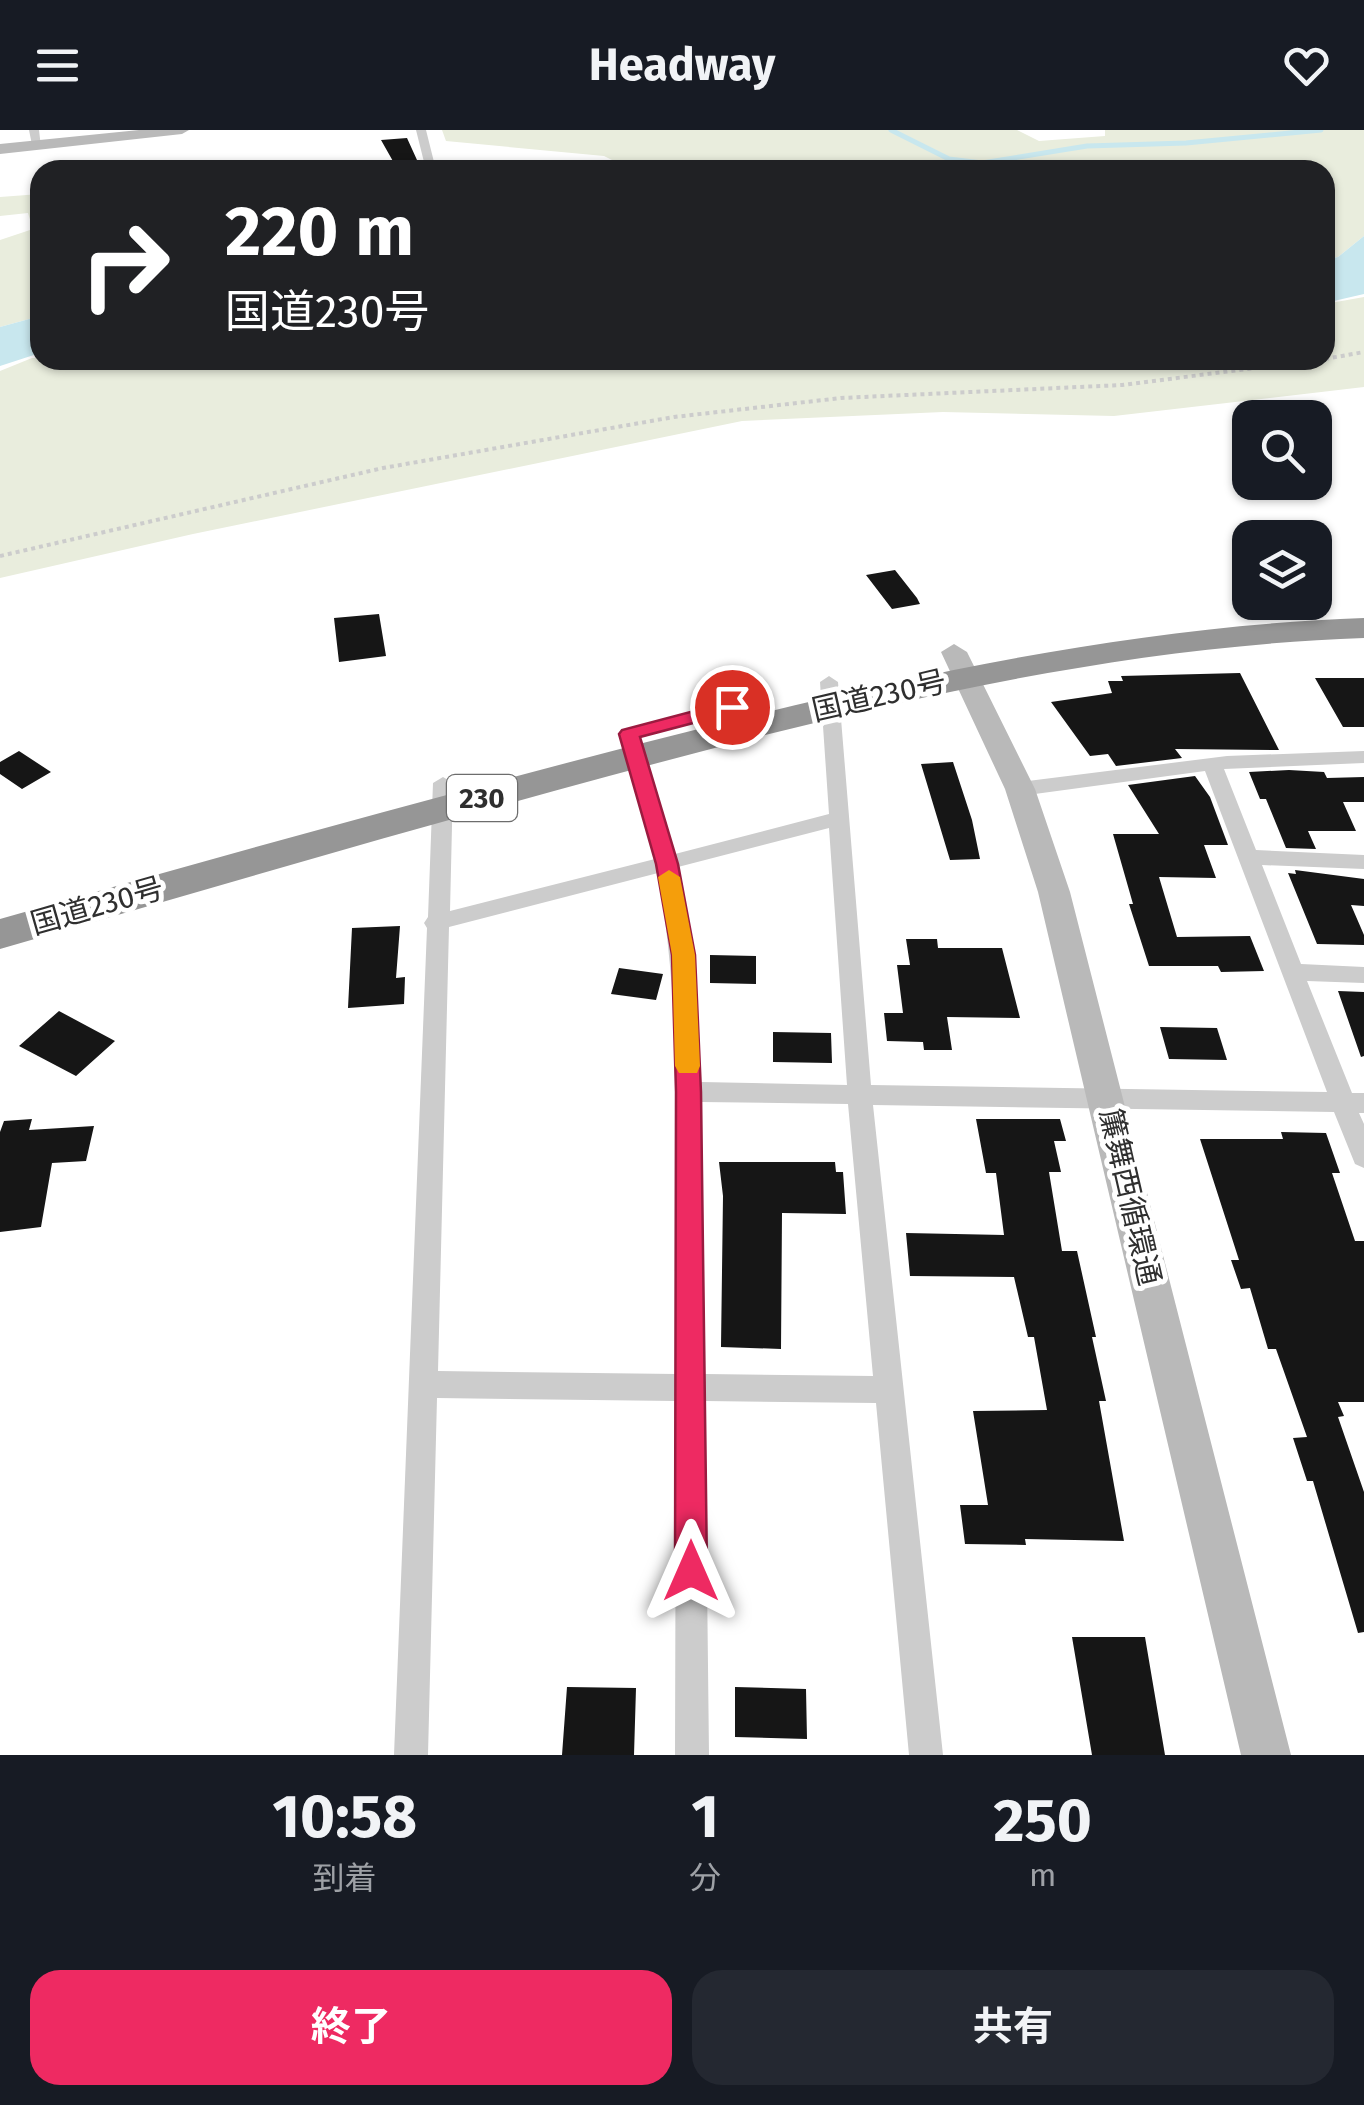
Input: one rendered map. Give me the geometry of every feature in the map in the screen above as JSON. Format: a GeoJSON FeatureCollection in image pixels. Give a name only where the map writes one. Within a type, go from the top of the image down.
{"type":"FeatureCollection","features":[{"type":"Feature","properties":{"kind":"highway","name":"国道230号"},"geometry":{"type":"LineString","coordinates":[[0,904],[442,796],[831,694],[1127,626],[1364,607]]}},
{"type":"Feature","properties":{"kind":"highway","name":"国道230号"},"geometry":{"type":"LineString","coordinates":[[961,664],[1311,628],[1364,628]]}},
{"type":"Feature","properties":{"kind":"highway","name":"国道230号"},"geometry":{"type":"LineString","coordinates":[[0,934],[442,796]]}},
{"type":"Feature","properties":{"kind":"street"},"geometry":{"type":"LineString","coordinates":[[0,148],[36,137],[182,130]]}},
{"type":"Feature","properties":{"kind":"street"},"geometry":{"type":"LineString","coordinates":[[421,130],[429,160]]}},
{"type":"Feature","properties":{"kind":"street","name":"簾舞西循環通"},"geometry":{"type":"LineString","coordinates":[[961,664],[1020,789],[1054,892],[1266,1755]]}},
{"type":"Feature","properties":{"kind":"street"},"geometry":{"type":"LineString","coordinates":[[831,694],[860,1097],[926,1755]]}},
{"type":"Feature","properties":{"kind":"street"},"geometry":{"type":"LineString","coordinates":[[632,745],[667,864],[684,955],[689,1092],[692,1755]]}},
{"type":"Feature","properties":{"kind":"street"},"geometry":{"type":"LineString","coordinates":[[1020,789],[1212,764],[1364,757]]}},
{"type":"Feature","properties":{"kind":"street"},"geometry":{"type":"LineString","coordinates":[[1212,764],[1353,1103],[1364,1156]]}},
{"type":"Feature","properties":{"kind":"street"},"geometry":{"type":"LineString","coordinates":[[411,1755],[442,796]]}},
{"type":"Feature","properties":{"kind":"street"},"geometry":{"type":"LineString","coordinates":[[435,923],[840,818]]}},
{"type":"Feature","properties":{"kind":"street"},"geometry":{"type":"LineString","coordinates":[[1250,857],[1364,862]]}},
{"type":"Feature","properties":{"kind":"street"},"geometry":{"type":"LineString","coordinates":[[1296,972],[1364,975]]}},
{"type":"Feature","properties":{"kind":"street"},"geometry":{"type":"LineString","coordinates":[[689,1092],[1353,1103]]}},
{"type":"Feature","properties":{"kind":"street"},"geometry":{"type":"LineString","coordinates":[[422,1384],[890,1390]]}},
{"type":"Feature","properties":{"kind":"path"},"geometry":{"type":"LineString","coordinates":[[1335,358],[1364,352]]}},
{"type":"Feature","properties":{"kind":"path"},"geometry":{"type":"LineString","coordinates":[[0,556],[343,478],[656,418],[775,404],[952,392],[1056,390],[1233,370]]}},
{"type":"Feature","properties":{"kind":"green space"},"geometry":{"type":"Polygon","coordinates":[[[442,130],[1017,130],[1039,141],[1105,136],[1105,130],[1364,130],[1364,236],[1335,258],[1335,160],[612,160],[604,156],[446,141],[442,130]]]}},
{"type":"Feature","properties":{"kind":"green space"},"geometry":{"type":"Polygon","coordinates":[[[30,195],[30,219],[28,213],[0,216],[0,197],[30,195]]]}},
{"type":"Feature","properties":{"kind":"green space"},"geometry":{"type":"Polygon","coordinates":[[[30,230],[30,319],[0,327],[0,240],[30,230]]]}},
{"type":"Feature","properties":{"kind":"green space"},"geometry":{"type":"Polygon","coordinates":[[[1364,297],[1364,387],[1114,416],[943,412],[742,421],[193,534],[0,578],[0,371],[30,359],[30,370],[1335,370],[1335,302],[1364,297]]]}},
{"type":"Feature","properties":{"kind":"water"},"geometry":{"type":"Polygon","coordinates":[[[1364,236],[1364,294],[1335,301],[1338,257],[1364,236]]]}},
{"type":"Feature","properties":{"kind":"water"},"geometry":{"type":"Polygon","coordinates":[[[30,319],[30,356],[0,366],[0,327],[30,319]]]}},
{"type":"Feature","properties":{"kind":"building"},"geometry":{"type":"Polygon","coordinates":[[[407,138],[417,160],[392,160],[381,140],[407,138]]]}},
{"type":"Feature","properties":{"kind":"building"},"geometry":{"type":"Polygon","coordinates":[[[895,570],[920,604],[892,609],[866,575],[895,570]]]}},
{"type":"Feature","properties":{"kind":"building"},"geometry":{"type":"Polygon","coordinates":[[[379,614],[386,656],[339,662],[334,618],[379,614]]]}},
{"type":"Feature","properties":{"kind":"building"},"geometry":{"type":"Polygon","coordinates":[[[1240,673],[1279,750],[1175,749],[1182,758],[1116,766],[1108,754],[1090,756],[1051,702],[1112,693],[1108,681],[1123,681],[1121,676],[1240,673]]]}},
{"type":"Feature","properties":{"kind":"building"},"geometry":{"type":"Polygon","coordinates":[[[1315,678],[1364,678],[1364,727],[1343,727],[1315,678]]]}},
{"type":"Feature","properties":{"kind":"building"},"geometry":{"type":"Polygon","coordinates":[[[19,751],[51,772],[22,789],[0,774],[0,762],[19,751]]]}},
{"type":"Feature","properties":{"kind":"building"},"geometry":{"type":"Polygon","coordinates":[[[953,762],[980,859],[950,860],[921,764],[953,762]]]}},
{"type":"Feature","properties":{"kind":"building"},"geometry":{"type":"Polygon","coordinates":[[[1249,772],[1324,772],[1327,778],[1364,777],[1364,802],[1343,802],[1356,831],[1308,831],[1316,849],[1286,848],[1266,799],[1260,799],[1249,772]]]}},
{"type":"Feature","properties":{"kind":"building"},"geometry":{"type":"Polygon","coordinates":[[[1195,776],[1210,797],[1228,845],[1204,845],[1216,878],[1159,877],[1177,937],[1250,936],[1264,971],[1149,966],[1113,834],[1159,834],[1128,785],[1195,776]]]}},
{"type":"Feature","properties":{"kind":"building"},"geometry":{"type":"Polygon","coordinates":[[[1295,870],[1364,879],[1364,906],[1351,905],[1364,935],[1364,945],[1317,944],[1288,873],[1296,874],[1295,870]]]}},
{"type":"Feature","properties":{"kind":"building"},"geometry":{"type":"Polygon","coordinates":[[[400,926],[396,978],[405,977],[404,1004],[348,1008],[352,928],[400,926]]]}},
{"type":"Feature","properties":{"kind":"building"},"geometry":{"type":"Polygon","coordinates":[[[906,939],[937,939],[938,948],[1002,948],[1020,1018],[947,1017],[952,1050],[924,1050],[923,1042],[887,1041],[884,1013],[903,1013],[897,965],[910,965],[906,939]]]}},
{"type":"Feature","properties":{"kind":"building"},"geometry":{"type":"Polygon","coordinates":[[[710,955],[756,956],[756,984],[710,983],[710,955]]]}},
{"type":"Feature","properties":{"kind":"building"},"geometry":{"type":"Polygon","coordinates":[[[619,968],[663,974],[656,1000],[611,994],[619,968]]]}},
{"type":"Feature","properties":{"kind":"building"},"geometry":{"type":"Polygon","coordinates":[[[1338,991],[1364,992],[1364,1056],[1361,1057],[1338,991]]]}},
{"type":"Feature","properties":{"kind":"building"},"geometry":{"type":"Polygon","coordinates":[[[59,1011],[115,1041],[76,1076],[19,1046],[59,1011]]]}},
{"type":"Feature","properties":{"kind":"building"},"geometry":{"type":"Polygon","coordinates":[[[1160,1027],[1217,1028],[1227,1060],[1169,1059],[1160,1027]]]}},
{"type":"Feature","properties":{"kind":"building"},"geometry":{"type":"Polygon","coordinates":[[[773,1032],[831,1033],[832,1063],[773,1062],[773,1032]]]}},
{"type":"Feature","properties":{"kind":"building"},"geometry":{"type":"Polygon","coordinates":[[[32,1119],[29,1130],[94,1126],[86,1161],[52,1163],[41,1227],[0,1232],[0,1132],[4,1121],[32,1119]]]}},
{"type":"Feature","properties":{"kind":"building"},"geometry":{"type":"Polygon","coordinates":[[[976,1119],[1060,1119],[1066,1141],[1054,1141],[1061,1172],[1049,1172],[1062,1251],[1077,1251],[1096,1337],[1092,1337],[1106,1401],[1099,1401],[1124,1541],[1025,1539],[1026,1545],[965,1544],[960,1505],[988,1505],[973,1411],[1047,1410],[1034,1337],[1028,1337],[1014,1277],[910,1276],[906,1233],[1004,1235],[996,1173],[986,1173],[976,1119]]]}},
{"type":"Feature","properties":{"kind":"building"},"geometry":{"type":"Polygon","coordinates":[[[1281,1132],[1326,1133],[1340,1173],[1332,1173],[1355,1241],[1364,1241],[1364,1402],[1338,1402],[1344,1416],[1338,1417],[1364,1492],[1364,1632],[1358,1633],[1313,1481],[1307,1481],[1293,1438],[1307,1437],[1276,1349],[1268,1349],[1250,1288],[1241,1289],[1231,1260],[1239,1260],[1200,1139],[1283,1139],[1281,1132]]]}},
{"type":"Feature","properties":{"kind":"building"},"geometry":{"type":"Polygon","coordinates":[[[719,1162],[835,1162],[836,1172],[843,1172],[846,1214],[782,1213],[781,1349],[721,1347],[723,1196],[719,1162]]]}},
{"type":"Feature","properties":{"kind":"building"},"geometry":{"type":"Polygon","coordinates":[[[1072,1637],[1145,1637],[1165,1755],[1092,1755],[1072,1637]]]}},
{"type":"Feature","properties":{"kind":"building"},"geometry":{"type":"Polygon","coordinates":[[[567,1687],[636,1688],[634,1755],[562,1755],[567,1687]]]}},
{"type":"Feature","properties":{"kind":"building"},"geometry":{"type":"Polygon","coordinates":[[[735,1687],[806,1689],[807,1739],[735,1737],[735,1687]]]}},
{"type":"Feature","properties":{"kind":"waterway"},"geometry":{"type":"LineString","coordinates":[[891,130],[957,160]]}},
{"type":"Feature","properties":{"kind":"waterway"},"geometry":{"type":"LineString","coordinates":[[1001,160],[1087,146],[1186,143],[1321,130]]}},
{"type":"Feature","properties":{"kind":"slow traffic"},"geometry":{"type":"LineString","coordinates":[[669,877],[684,955],[688,1066]]}},
{"type":"Feature","properties":{"kind":"route"},"geometry":{"type":"LineString","coordinates":[[691,1571],[689,1092],[684,955],[667,864],[629,734],[732,707]]}}]}
